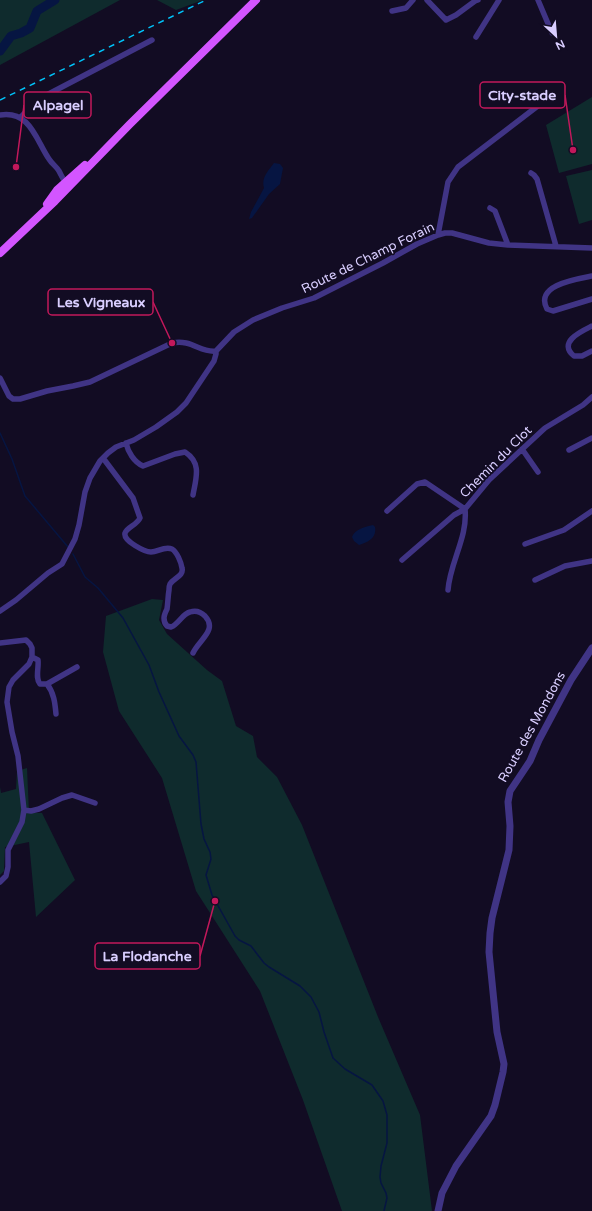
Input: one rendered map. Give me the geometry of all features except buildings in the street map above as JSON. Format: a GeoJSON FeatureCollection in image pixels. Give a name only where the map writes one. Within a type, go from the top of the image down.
{"type":"FeatureCollection","features":[{"type":"Feature","properties":{"kind":"main road"},"geometry":{"type":"LineString","coordinates":[[21,232],[71,178],[130,124],[256,0]]}},
{"type":"Feature","properties":{"kind":"main road"},"geometry":{"type":"LineString","coordinates":[[0,253],[55,201],[71,178]]}},
{"type":"Feature","properties":{"kind":"street"},"geometry":{"type":"LineString","coordinates":[[392,11],[406,8],[413,0]]}},
{"type":"Feature","properties":{"kind":"street"},"geometry":{"type":"LineString","coordinates":[[427,0],[446,20],[478,0]]}},
{"type":"Feature","properties":{"kind":"street"},"geometry":{"type":"LineString","coordinates":[[476,37],[499,0]]}},
{"type":"Feature","properties":{"kind":"street"},"geometry":{"type":"LineString","coordinates":[[538,0],[552,33]]}},
{"type":"Feature","properties":{"kind":"street"},"geometry":{"type":"LineString","coordinates":[[21,118],[37,100],[152,40]]}},
{"type":"Feature","properties":{"kind":"street"},"geometry":{"type":"LineString","coordinates":[[438,235],[448,182],[458,167],[556,92]]}},
{"type":"Feature","properties":{"kind":"street"},"geometry":{"type":"LineString","coordinates":[[0,115],[8,114],[21,118],[31,129],[49,159],[58,170],[71,178]]}},
{"type":"Feature","properties":{"kind":"street"},"geometry":{"type":"LineString","coordinates":[[531,173],[537,179],[556,246]]}},
{"type":"Feature","properties":{"kind":"street"},"geometry":{"type":"LineString","coordinates":[[490,208],[495,211],[508,245]]}},
{"type":"Feature","properties":{"kind":"street","name":"Route de Champ Forain"},"geometry":{"type":"LineString","coordinates":[[216,351],[234,332],[253,320],[282,308],[314,298],[418,244],[445,233],[452,233],[489,243],[508,245],[592,248]]}},
{"type":"Feature","properties":{"kind":"street"},"geometry":{"type":"LineString","coordinates":[[592,276],[559,284],[547,293],[544,301],[547,309],[553,311],[592,300]]}},
{"type":"Feature","properties":{"kind":"street"},"geometry":{"type":"LineString","coordinates":[[592,326],[576,334],[568,345],[569,350],[574,356],[582,356],[592,351]]}},
{"type":"Feature","properties":{"kind":"street"},"geometry":{"type":"LineString","coordinates":[[0,378],[9,396],[13,399],[20,399],[47,391],[90,382],[172,343],[188,343],[208,351],[216,351],[214,361],[186,403],[177,412],[134,440],[116,447],[103,458],[94,469],[90,478],[85,492],[75,539],[62,564],[48,573],[16,600],[0,611]]}},
{"type":"Feature","properties":{"kind":"street","name":"Chemin du Clot"},"geometry":{"type":"LineString","coordinates":[[448,590],[449,578],[465,524],[464,509],[489,480],[545,428],[583,405],[592,397]]}},
{"type":"Feature","properties":{"kind":"street"},"geometry":{"type":"LineString","coordinates":[[569,450],[592,438]]}},
{"type":"Feature","properties":{"kind":"street"},"geometry":{"type":"LineString","coordinates":[[126,443],[132,456],[139,464],[143,466],[175,454],[185,452],[191,456],[197,468],[192,495]]}},
{"type":"Feature","properties":{"kind":"street"},"geometry":{"type":"LineString","coordinates":[[522,449],[538,472]]}},
{"type":"Feature","properties":{"kind":"street"},"geometry":{"type":"LineString","coordinates":[[103,458],[133,498],[140,518],[138,522],[125,533],[127,539],[132,544],[148,551],[156,551],[165,548],[172,550],[176,553],[182,566],[180,575],[169,586],[168,602],[164,618],[167,626],[175,626],[187,613],[192,611],[198,611],[210,621],[208,632],[195,649],[194,653]]}},
{"type":"Feature","properties":{"kind":"street"},"geometry":{"type":"LineString","coordinates":[[387,511],[418,484],[425,482],[464,509],[454,515],[402,560]]}},
{"type":"Feature","properties":{"kind":"street"},"geometry":{"type":"LineString","coordinates":[[526,544],[564,530],[592,511]]}},
{"type":"Feature","properties":{"kind":"street"},"geometry":{"type":"LineString","coordinates":[[535,580],[565,566],[592,561]]}},
{"type":"Feature","properties":{"kind":"street"},"geometry":{"type":"LineString","coordinates":[[0,643],[26,640],[32,648],[32,657],[29,664],[13,680],[10,686],[7,702],[18,756],[24,810],[22,822],[8,850],[8,867],[6,876],[0,882]]}},
{"type":"Feature","properties":{"kind":"street","name":"Route des Mondons"},"geometry":{"type":"LineString","coordinates":[[438,1211],[442,1193],[456,1166],[491,1116],[503,1072],[504,1064],[497,1032],[489,952],[492,918],[509,850],[510,826],[508,802],[510,791],[530,761],[539,740],[571,680],[592,648]]}},
{"type":"Feature","properties":{"kind":"street"},"geometry":{"type":"LineString","coordinates":[[32,657],[38,660],[38,681],[40,684],[47,684],[77,667]]}},
{"type":"Feature","properties":{"kind":"street"},"geometry":{"type":"LineString","coordinates":[[47,684],[55,701],[56,714]]}},
{"type":"Feature","properties":{"kind":"street"},"geometry":{"type":"LineString","coordinates":[[24,810],[31,811],[39,809],[72,795],[95,803]]}},
{"type":"Feature","properties":{"kind":"green space"},"geometry":{"type":"Polygon","coordinates":[[[0,0],[120,0],[0,65],[0,0]]]}},
{"type":"Feature","properties":{"kind":"green space"},"geometry":{"type":"Polygon","coordinates":[[[157,0],[203,0],[176,10],[157,0]]]}},
{"type":"Feature","properties":{"kind":"green space"},"geometry":{"type":"Polygon","coordinates":[[[592,97],[592,164],[559,173],[546,125],[592,97]]]}},
{"type":"Feature","properties":{"kind":"green space"},"geometry":{"type":"Polygon","coordinates":[[[592,170],[592,220],[579,224],[566,176],[592,170]]]}},
{"type":"Feature","properties":{"kind":"green space"},"geometry":{"type":"Polygon","coordinates":[[[152,599],[163,600],[159,620],[167,634],[207,670],[222,681],[236,726],[253,736],[257,757],[277,777],[302,825],[378,1017],[420,1115],[432,1211],[342,1211],[303,1100],[260,991],[196,891],[162,778],[119,711],[103,652],[106,616],[152,599]]]}},
{"type":"Feature","properties":{"kind":"green space"},"geometry":{"type":"Polygon","coordinates":[[[27,768],[29,813],[42,813],[75,880],[36,917],[29,842],[5,847],[4,871],[0,875],[0,787],[1,793],[16,789],[17,771],[27,768]]]}},
{"type":"Feature","properties":{"kind":"water"},"geometry":{"type":"Polygon","coordinates":[[[274,163],[280,164],[283,168],[280,184],[269,194],[252,218],[249,219],[251,212],[264,188],[263,181],[274,163]]]}},
{"type":"Feature","properties":{"kind":"water"},"geometry":{"type":"Polygon","coordinates":[[[373,525],[375,527],[375,534],[371,539],[359,545],[354,541],[352,537],[355,532],[373,525]]]}},
{"type":"Feature","properties":{"kind":"waterway"},"geometry":{"type":"LineString","coordinates":[[0,51],[11,36],[30,28],[37,11],[55,0]]}},
{"type":"Feature","properties":{"kind":"waterway"},"geometry":{"type":"LineString","coordinates":[[0,433],[12,459],[25,496],[68,547]]}},
{"type":"Feature","properties":{"kind":"waterway"},"geometry":{"type":"LineString","coordinates":[[73,554],[85,577],[98,588],[123,618],[149,665],[159,692],[179,736],[193,755],[196,762],[201,824],[204,839],[210,852],[211,859],[206,875],[212,895],[235,936],[239,940],[251,946],[264,963],[300,986],[311,997],[319,1012],[333,1058],[345,1069],[372,1085],[383,1101],[387,1115],[387,1143],[381,1166],[380,1177],[387,1198],[384,1211]]}},
{"type":"Feature","properties":{"kind":"railway"},"geometry":{"type":"LineString","coordinates":[[0,100],[206,0]]}},
{"type":"Feature","properties":{"kind":"place","name":"City-stade"},"geometry":{"type":"Point","coordinates":[573,150]}},
{"type":"Feature","properties":{"kind":"place","name":"Alpagel"},"geometry":{"type":"Point","coordinates":[16,167]}},
{"type":"Feature","properties":{"kind":"place","name":"Les Vigneaux"},"geometry":{"type":"Point","coordinates":[172,343]}},
{"type":"Feature","properties":{"kind":"place","name":"La Flodanche"},"geometry":{"type":"Point","coordinates":[215,901]}}]}
